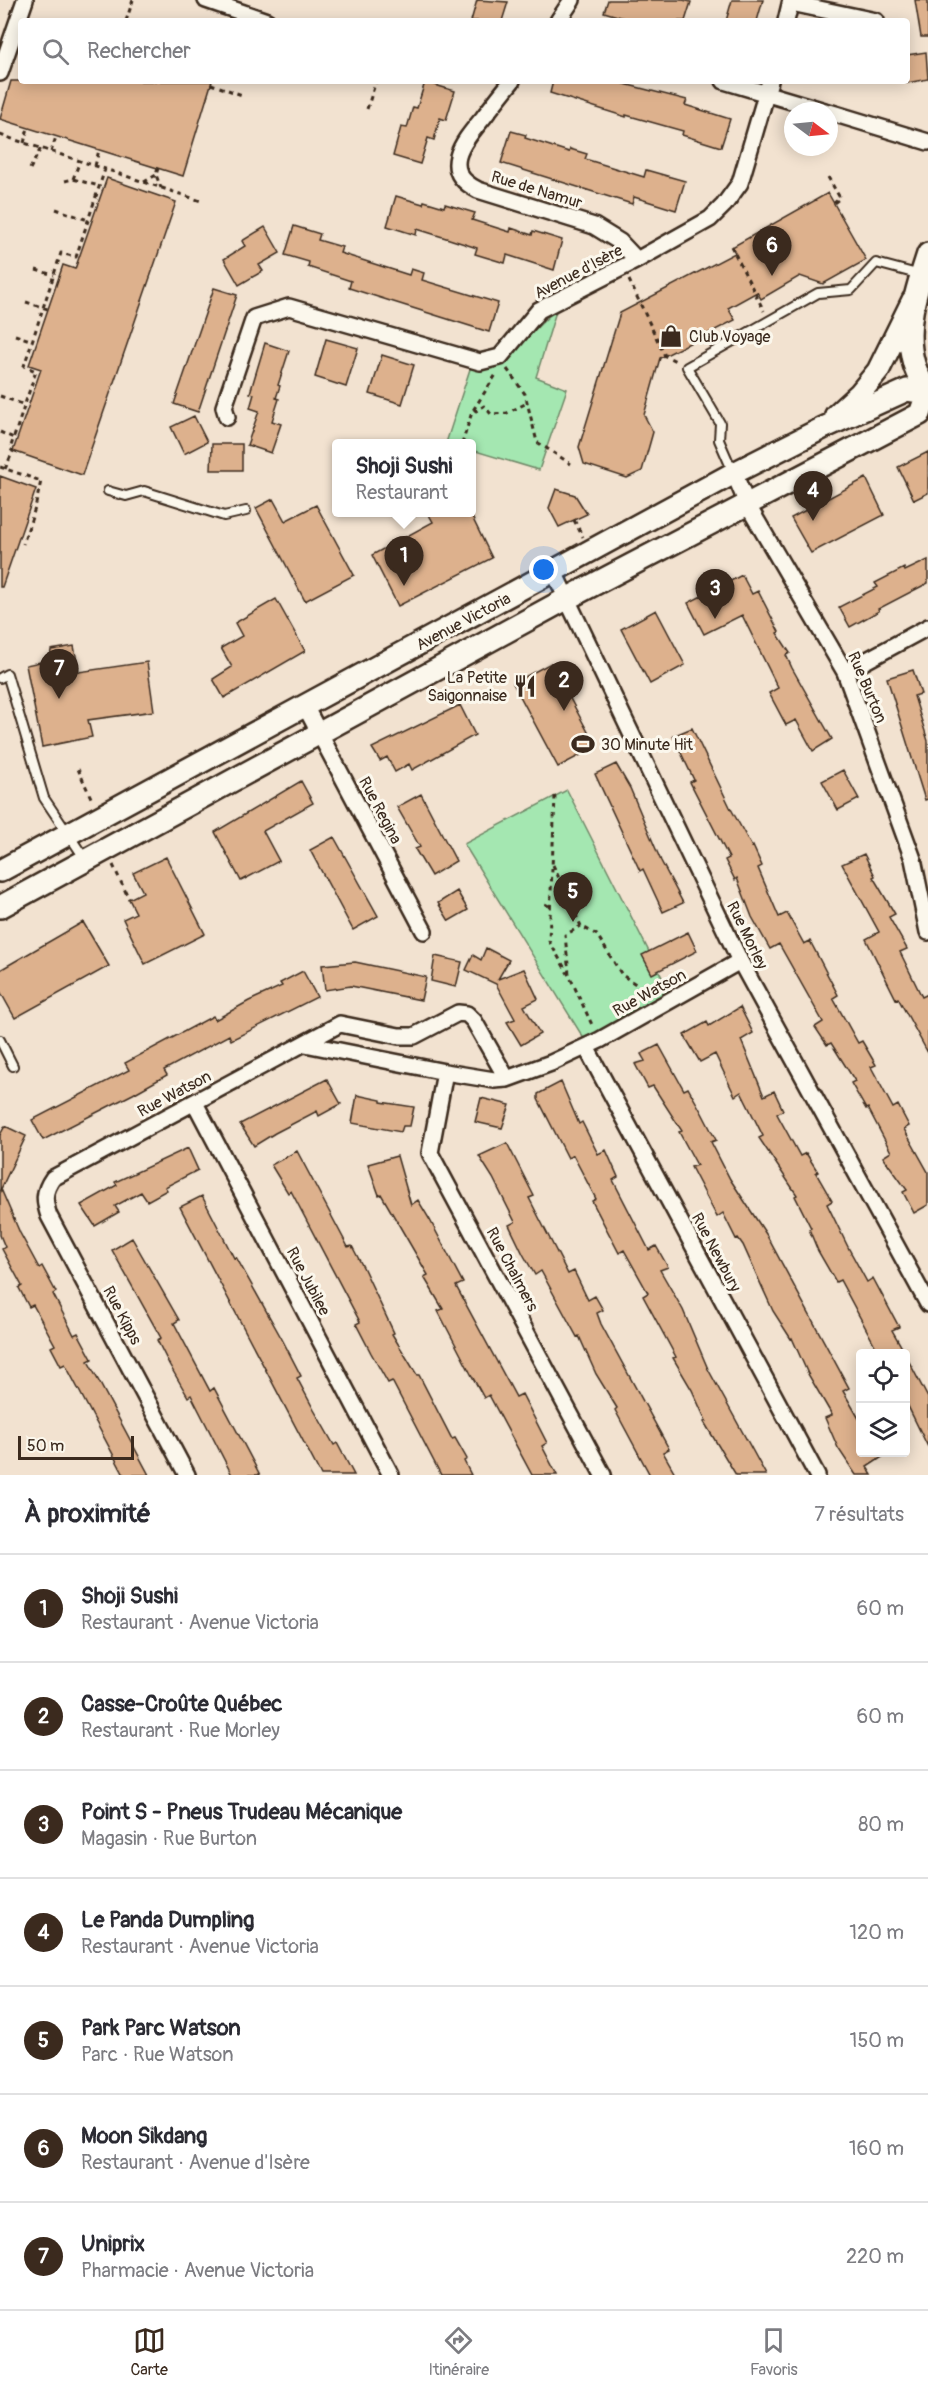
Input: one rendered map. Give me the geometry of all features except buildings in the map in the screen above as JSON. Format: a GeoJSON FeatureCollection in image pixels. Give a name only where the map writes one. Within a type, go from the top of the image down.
{"type":"FeatureCollection","features":[{"type":"Feature","properties":{"kind":"main road"},"geometry":{"type":"LineString","coordinates":[[823,428],[860,393],[878,371],[913,300],[928,254]]}},
{"type":"Feature","properties":{"kind":"main road"},"geometry":{"type":"LineString","coordinates":[[913,300],[910,336],[914,363],[928,393]]}},
{"type":"Feature","properties":{"kind":"main road","name":"Avenue Victoria"},"geometry":{"type":"LineString","coordinates":[[0,871],[734,473],[823,428],[908,390],[928,393],[920,414],[568,598],[0,907]]}},
{"type":"Feature","properties":{"kind":"street"},"geometry":{"type":"LineString","coordinates":[[19,18],[25,0]]}},
{"type":"Feature","properties":{"kind":"street"},"geometry":{"type":"LineString","coordinates":[[206,0],[222,3],[260,18]]}},
{"type":"Feature","properties":{"kind":"street"},"geometry":{"type":"LineString","coordinates":[[560,18],[572,0]]}},
{"type":"Feature","properties":{"kind":"street"},"geometry":{"type":"LineString","coordinates":[[787,18],[791,1],[863,18]]}},
{"type":"Feature","properties":{"kind":"street"},"geometry":{"type":"LineString","coordinates":[[0,73],[18,20]]}},
{"type":"Feature","properties":{"kind":"street","name":"Rue de Namur"},"geometry":{"type":"LineString","coordinates":[[510,84],[462,142],[457,160],[459,174],[467,184],[478,190],[594,226],[620,242],[637,260]]}},
{"type":"Feature","properties":{"kind":"street"},"geometry":{"type":"LineString","coordinates":[[746,84],[769,87],[804,102]]}},
{"type":"Feature","properties":{"kind":"street","name":"Avenue d'Isère"},"geometry":{"type":"LineString","coordinates":[[227,417],[224,407],[254,318],[289,307],[480,362],[500,357],[539,310],[623,268],[710,219],[724,205],[740,183],[769,87]]}},
{"type":"Feature","properties":{"kind":"street"},"geometry":{"type":"LineString","coordinates":[[838,115],[928,142]]}},
{"type":"Feature","properties":{"kind":"street","name":"Rue Burton"},"geometry":{"type":"LineString","coordinates":[[734,473],[747,504],[845,672],[913,859],[928,932]]}},
{"type":"Feature","properties":{"kind":"street","name":"Rue Morley"},"geometry":{"type":"LineString","coordinates":[[554,572],[740,961],[928,1304]]}},
{"type":"Feature","properties":{"kind":"street"},"geometry":{"type":"LineString","coordinates":[[845,672],[928,627]]}},
{"type":"Feature","properties":{"kind":"street","name":"Rue Regina"},"geometry":{"type":"LineString","coordinates":[[305,706],[424,931]]}},
{"type":"Feature","properties":{"kind":"street","name":"Rue Watson"},"geometry":{"type":"LineString","coordinates":[[304,1044],[445,1072],[494,1080],[507,1079],[586,1047],[740,961]]}},
{"type":"Feature","properties":{"kind":"street","name":"Rue Watson"},"geometry":{"type":"LineString","coordinates":[[60,1175],[340,1024],[399,1036],[414,1036],[458,1013],[467,1014],[474,1021],[507,1079]]}},
{"type":"Feature","properties":{"kind":"street","name":"Rue Newbury"},"geometry":{"type":"LineString","coordinates":[[586,1047],[817,1475]]}},
{"type":"Feature","properties":{"kind":"street","name":"Rue Chalmers"},"geometry":{"type":"LineString","coordinates":[[445,1072],[430,1154],[603,1475]]}},
{"type":"Feature","properties":{"kind":"street","name":"Rue Jubilee"},"geometry":{"type":"LineString","coordinates":[[195,1103],[391,1475]]}},
{"type":"Feature","properties":{"kind":"street","name":"Rue Kipps"},"geometry":{"type":"LineString","coordinates":[[60,1175],[53,1178],[47,1187],[44,1201],[49,1216],[187,1475]]}},
{"type":"Feature","properties":{"kind":"lane"},"geometry":{"type":"LineString","coordinates":[[734,473],[719,440],[720,423],[687,367],[818,293],[851,290],[876,263],[921,275]]}},
{"type":"Feature","properties":{"kind":"lane"},"geometry":{"type":"LineString","coordinates":[[108,491],[126,496],[144,490],[224,516],[246,511]]}},
{"type":"Feature","properties":{"kind":"lane"},"geometry":{"type":"LineString","coordinates":[[0,678],[7,674],[44,798],[86,860]]}},
{"type":"Feature","properties":{"kind":"lane"},"geometry":{"type":"LineString","coordinates":[[0,1040],[14,1066]]}},
{"type":"Feature","properties":{"kind":"path"},"geometry":{"type":"LineString","coordinates":[[127,18],[133,0]]}},
{"type":"Feature","properties":{"kind":"path"},"geometry":{"type":"LineString","coordinates":[[211,84],[242,95]]}},
{"type":"Feature","properties":{"kind":"path"},"geometry":{"type":"LineString","coordinates":[[367,109],[375,84]]}},
{"type":"Feature","properties":{"kind":"path"},"geometry":{"type":"LineString","coordinates":[[24,143],[28,128]]}},
{"type":"Feature","properties":{"kind":"path"},"geometry":{"type":"LineString","coordinates":[[0,135],[204,202]]}},
{"type":"Feature","properties":{"kind":"path"},"geometry":{"type":"LineString","coordinates":[[51,152],[56,137]]}},
{"type":"Feature","properties":{"kind":"path"},"geometry":{"type":"LineString","coordinates":[[30,169],[41,148]]}},
{"type":"Feature","properties":{"kind":"path"},"geometry":{"type":"LineString","coordinates":[[95,166],[99,150]]}},
{"type":"Feature","properties":{"kind":"path"},"geometry":{"type":"LineString","coordinates":[[73,179],[80,161]]}},
{"type":"Feature","properties":{"kind":"path"},"geometry":{"type":"LineString","coordinates":[[158,168],[156,175],[161,188]]}},
{"type":"Feature","properties":{"kind":"path"},"geometry":{"type":"LineString","coordinates":[[41,369],[36,371],[24,366],[62,253],[78,258],[105,170]]}},
{"type":"Feature","properties":{"kind":"path"},"geometry":{"type":"LineString","coordinates":[[144,182],[156,175]]}},
{"type":"Feature","properties":{"kind":"path"},"geometry":{"type":"LineString","coordinates":[[828,177],[840,198],[834,203]]}},
{"type":"Feature","properties":{"kind":"path"},"geometry":{"type":"LineString","coordinates":[[65,181],[73,179],[99,186]]}},
{"type":"Feature","properties":{"kind":"path"},"geometry":{"type":"LineString","coordinates":[[56,209],[88,220]]}},
{"type":"Feature","properties":{"kind":"path"},"geometry":{"type":"LineString","coordinates":[[731,246],[769,321]]}},
{"type":"Feature","properties":{"kind":"path"},"geometry":{"type":"LineString","coordinates":[[623,268],[665,356],[687,367]]}},
{"type":"Feature","properties":{"kind":"path"},"geometry":{"type":"LineString","coordinates":[[36,270],[54,275]]}},
{"type":"Feature","properties":{"kind":"path"},"geometry":{"type":"LineString","coordinates":[[26,302],[48,309]]}},
{"type":"Feature","properties":{"kind":"path"},"geometry":{"type":"LineString","coordinates":[[15,335],[33,341]]}},
{"type":"Feature","properties":{"kind":"path"},"geometry":{"type":"LineString","coordinates":[[464,439],[474,409],[489,383],[504,365],[525,394],[537,442],[571,464]]}},
{"type":"Feature","properties":{"kind":"path"},"geometry":{"type":"LineString","coordinates":[[5,469],[13,451],[10,449],[36,371]]}},
{"type":"Feature","properties":{"kind":"path"},"geometry":{"type":"LineString","coordinates":[[0,396],[25,405]]}},
{"type":"Feature","properties":{"kind":"path"},"geometry":{"type":"LineString","coordinates":[[474,409],[477,411],[484,406],[490,414],[507,413],[527,403]]}},
{"type":"Feature","properties":{"kind":"path"},"geometry":{"type":"LineString","coordinates":[[0,432],[14,438]]}},
{"type":"Feature","properties":{"kind":"path"},"geometry":{"type":"LineString","coordinates":[[0,467],[41,481],[23,544]]}},
{"type":"Feature","properties":{"kind":"path"},"geometry":{"type":"LineString","coordinates":[[30,506],[35,508]]}},
{"type":"Feature","properties":{"kind":"path"},"geometry":{"type":"LineString","coordinates":[[78,769],[100,817]]}},
{"type":"Feature","properties":{"kind":"path"},"geometry":{"type":"LineString","coordinates":[[555,796],[549,941],[570,977],[593,1028]]}},
{"type":"Feature","properties":{"kind":"path"},"geometry":{"type":"LineString","coordinates":[[105,850],[129,899]]}},
{"type":"Feature","properties":{"kind":"path"},"geometry":{"type":"LineString","coordinates":[[553,863],[582,926],[597,935],[622,975],[653,995]]}},
{"type":"Feature","properties":{"kind":"path"},"geometry":{"type":"LineString","coordinates":[[544,904],[551,907]]}},
{"type":"Feature","properties":{"kind":"path"},"geometry":{"type":"LineString","coordinates":[[575,911],[586,905]]}},
{"type":"Feature","properties":{"kind":"path"},"geometry":{"type":"LineString","coordinates":[[570,977],[565,935],[582,926]]}},
{"type":"Feature","properties":{"kind":"green space"},"geometry":{"type":"Polygon","coordinates":[[[557,308],[536,377],[567,389],[539,470],[476,451],[476,439],[447,439],[471,366],[505,359],[557,308]]]}},
{"type":"Feature","properties":{"kind":"green space"},"geometry":{"type":"Polygon","coordinates":[[[567,790],[674,1001],[589,1047],[464,844],[567,790]]]}},
{"type":"Feature","properties":{"kind":"place","name":"Moon Sikdang"},"geometry":{"type":"Point","coordinates":[772,276]}},
{"type":"Feature","properties":{"kind":"place","name":"Club Voyage"},"geometry":{"type":"Point","coordinates":[671,336]}},
{"type":"Feature","properties":{"kind":"place","name":"Le Panda Dumpling"},"geometry":{"type":"Point","coordinates":[813,521]}},
{"type":"Feature","properties":{"kind":"place","name":"Shoji Sushi"},"geometry":{"type":"Point","coordinates":[404,586]}},
{"type":"Feature","properties":{"kind":"place","name":"Point S - Pneus Trudeau Mécanique"},"geometry":{"type":"Point","coordinates":[715,619]}},
{"type":"Feature","properties":{"kind":"place","name":"La Petite Saigonnaise"},"geometry":{"type":"Point","coordinates":[525,686]}},
{"type":"Feature","properties":{"kind":"place","name":"Uniprix"},"geometry":{"type":"Point","coordinates":[59,699]}},
{"type":"Feature","properties":{"kind":"place","name":"Casse-Croûte Québec"},"geometry":{"type":"Point","coordinates":[564,711]}},
{"type":"Feature","properties":{"kind":"place","name":"30 Minute Hit"},"geometry":{"type":"Point","coordinates":[583,744]}},
{"type":"Feature","properties":{"kind":"place","name":"Park Parc Watson"},"geometry":{"type":"Point","coordinates":[573,922]}}]}
